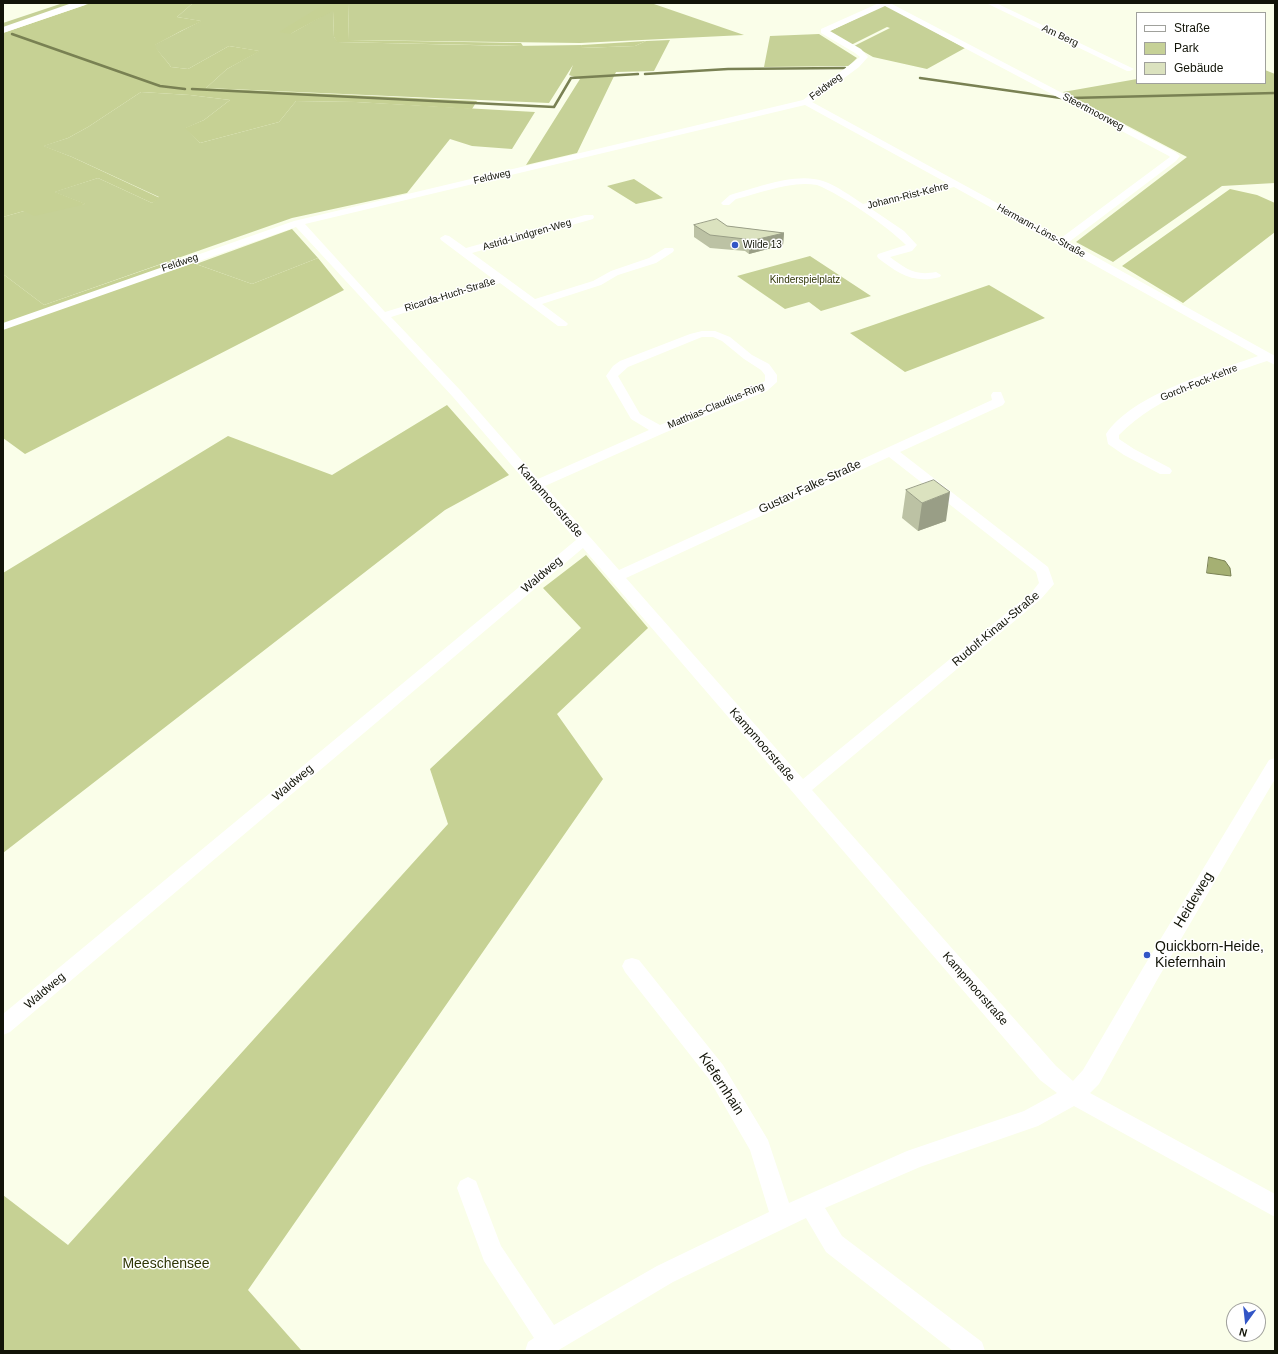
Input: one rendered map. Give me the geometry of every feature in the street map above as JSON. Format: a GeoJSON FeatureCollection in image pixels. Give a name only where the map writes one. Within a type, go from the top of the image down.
{"type":"FeatureCollection","features":[{"type":"Feature","properties":{"kind":"main road"},"geometry":{"type":"LineString","coordinates":[[3,30],[82,3]]}},
{"type":"Feature","properties":{"kind":"street","name":"Feldweg"},"geometry":{"type":"LineString","coordinates":[[3,327],[98,292],[298,223],[806,102],[856,65],[864,57],[858,51],[824,32],[885,3]]}},
{"type":"Feature","properties":{"kind":"street","name":"Steertmoorweg"},"geometry":{"type":"LineString","coordinates":[[885,3],[1175,156],[1173,160],[1062,242]]}},
{"type":"Feature","properties":{"kind":"street","name":"Am Berg"},"geometry":{"type":"LineString","coordinates":[[990,3],[1130,69]]}},
{"type":"Feature","properties":{"kind":"street","name":"Hermann-Löns-Straße"},"geometry":{"type":"LineString","coordinates":[[806,102],[1062,242],[1271,359]]}},
{"type":"Feature","properties":{"kind":"street","name":"Johann-Rist-Kehre"},"geometry":{"type":"LineString","coordinates":[[726,203],[733,197],[792,182],[810,181],[827,186],[862,207],[900,233],[912,245],[908,249],[882,256],[914,276],[926,278],[936,275]]}},
{"type":"Feature","properties":{"kind":"street","name":"Johann-Rist-Kehre"},"geometry":{"type":"LineString","coordinates":[[862,207],[954,184]]}},
{"type":"Feature","properties":{"kind":"street","name":"Astrid-Lindgren-Weg"},"geometry":{"type":"LineString","coordinates":[[464,252],[589,217]]}},
{"type":"Feature","properties":{"kind":"street","name":"Kampmoorstraße"},"geometry":{"type":"LineString","coordinates":[[298,223],[457,394],[1048,1073],[1074,1095],[1275,1206]]}},
{"type":"Feature","properties":{"kind":"street","name":"Astrid-Lindgren-Weg"},"geometry":{"type":"LineString","coordinates":[[445,238],[500,280]]}},
{"type":"Feature","properties":{"kind":"street"},"geometry":{"type":"LineString","coordinates":[[533,303],[597,283],[605,276],[661,258],[669,250]]}},
{"type":"Feature","properties":{"kind":"street","name":"Ricarda-Huch-Straße"},"geometry":{"type":"LineString","coordinates":[[383,316],[500,280],[562,324]]}},
{"type":"Feature","properties":{"kind":"street","name":"Matthias-Claudius-Ring"},"geometry":{"type":"LineString","coordinates":[[536,484],[660,430],[763,388],[771,382],[771,375],[765,367],[748,357],[726,339],[715,334],[702,334],[694,336],[624,364],[617,369],[612,376],[636,416],[660,430]]}},
{"type":"Feature","properties":{"kind":"street","name":"Gorch-Fock-Kehre"},"geometry":{"type":"LineString","coordinates":[[1165,470],[1129,452],[1113,441],[1112,434],[1129,417],[1154,402],[1183,388],[1217,374],[1271,359]]}},
{"type":"Feature","properties":{"kind":"street","name":"Gustav-Falke-Straße"},"geometry":{"type":"LineString","coordinates":[[616,577],[999,402],[996,395]]}},
{"type":"Feature","properties":{"kind":"street","name":"Rudolf-Kinau-Straße"},"geometry":{"type":"LineString","coordinates":[[801,790],[1036,596],[1047,584],[1043,570],[890,451]]}},
{"type":"Feature","properties":{"kind":"street","name":"Waldweg"},"geometry":{"type":"LineString","coordinates":[[3,1026],[584,540]]}},
{"type":"Feature","properties":{"kind":"street","name":"Heideweg"},"geometry":{"type":"LineString","coordinates":[[1074,1095],[1091,1077],[1155,965],[1275,764]]}},
{"type":"Feature","properties":{"kind":"street","name":"Kiefernhain"},"geometry":{"type":"LineString","coordinates":[[632,966],[716,1072],[760,1147],[782,1218]]}},
{"type":"Feature","properties":{"kind":"street"},"geometry":{"type":"LineString","coordinates":[[468,1188],[492,1253],[544,1346],[665,1274],[810,1204],[915,1158],[1030,1119],[1074,1095]]}},
{"type":"Feature","properties":{"kind":"street"},"geometry":{"type":"LineString","coordinates":[[810,1204],[834,1244],[973,1351]]}},
{"type":"Feature","properties":{"kind":"green space"},"geometry":{"type":"Polygon","coordinates":[[[63,3],[78,3],[3,29],[3,23],[63,3]]]}},
{"type":"Feature","properties":{"kind":"green space"},"geometry":{"type":"Polygon","coordinates":[[[91,3],[193,3],[177,17],[202,21],[155,45],[171,67],[188,69],[229,46],[260,51],[227,69],[206,88],[477,101],[472,109],[356,102],[296,101],[279,122],[200,143],[185,128],[204,120],[230,100],[190,95],[141,92],[88,127],[68,138],[44,146],[72,157],[160,198],[152,203],[98,178],[55,192],[86,204],[34,216],[24,211],[3,217],[3,33],[91,3]]]}},
{"type":"Feature","properties":{"kind":"green space"},"geometry":{"type":"Polygon","coordinates":[[[193,3],[336,4],[290,34],[333,10],[334,37],[338,42],[513,46],[582,45],[581,48],[635,46],[646,41],[670,40],[654,71],[616,72],[577,153],[526,165],[580,79],[569,75],[573,65],[549,103],[206,88],[227,69],[259,51],[229,46],[188,69],[171,67],[154,45],[201,21],[177,17],[193,3]]]}},
{"type":"Feature","properties":{"kind":"green space"},"geometry":{"type":"Polygon","coordinates":[[[333,3],[348,3],[349,40],[521,43],[523,46],[337,42],[334,37],[333,11],[290,34],[279,32],[318,8],[335,4],[333,3]]]}},
{"type":"Feature","properties":{"kind":"green space"},"geometry":{"type":"Polygon","coordinates":[[[651,3],[744,35],[580,43],[349,40],[348,4],[651,3]]]}},
{"type":"Feature","properties":{"kind":"green space"},"geometry":{"type":"Polygon","coordinates":[[[885,5],[965,48],[927,69],[873,57],[854,46],[890,28],[887,27],[851,45],[828,32],[885,5]]]}},
{"type":"Feature","properties":{"kind":"green space"},"geometry":{"type":"Polygon","coordinates":[[[819,34],[857,58],[849,66],[764,67],[770,36],[819,34]]]}},
{"type":"Feature","properties":{"kind":"green space"},"geometry":{"type":"Polygon","coordinates":[[[646,41],[635,46],[580,48],[582,45],[646,41]]]}},
{"type":"Feature","properties":{"kind":"green space"},"geometry":{"type":"Polygon","coordinates":[[[1266,70],[1275,74],[1275,183],[1222,186],[1113,262],[1076,242],[1187,157],[1063,92],[1136,79],[1136,84],[1266,84],[1266,70]]]}},
{"type":"Feature","properties":{"kind":"green space"},"geometry":{"type":"Polygon","coordinates":[[[141,92],[190,95],[230,100],[204,120],[186,128],[200,143],[279,122],[296,101],[356,102],[535,112],[512,149],[472,146],[450,139],[407,193],[292,218],[44,305],[3,274],[3,217],[24,211],[85,204],[54,192],[98,178],[152,203],[159,197],[72,157],[43,146],[68,138],[88,127],[141,92]]]}},
{"type":"Feature","properties":{"kind":"green space"},"geometry":{"type":"Polygon","coordinates":[[[634,179],[663,198],[636,204],[607,186],[634,179]]]}},
{"type":"Feature","properties":{"kind":"green space"},"geometry":{"type":"Polygon","coordinates":[[[1230,189],[1257,195],[1275,203],[1275,232],[1183,303],[1122,266],[1230,189]]]}},
{"type":"Feature","properties":{"kind":"green space"},"geometry":{"type":"Polygon","coordinates":[[[292,229],[318,258],[252,284],[196,264],[292,229]]]}},
{"type":"Feature","properties":{"kind":"green space","name":"Kinderspielplatz"},"geometry":{"type":"Polygon","coordinates":[[[810,256],[871,296],[821,311],[809,302],[785,309],[737,276],[810,256]]]}},
{"type":"Feature","properties":{"kind":"green space"},"geometry":{"type":"Polygon","coordinates":[[[179,258],[252,284],[318,258],[344,290],[25,454],[3,438],[3,274],[44,305],[179,258]]]}},
{"type":"Feature","properties":{"kind":"green space"},"geometry":{"type":"Polygon","coordinates":[[[989,285],[1045,318],[905,372],[850,333],[989,285]]]}},
{"type":"Feature","properties":{"kind":"green space"},"geometry":{"type":"Polygon","coordinates":[[[447,405],[509,475],[445,510],[3,853],[3,573],[228,436],[332,475],[447,405]]]}},
{"type":"Feature","properties":{"kind":"green space","name":"Meeschensee"},"geometry":{"type":"Polygon","coordinates":[[[586,555],[648,628],[557,714],[603,779],[248,1290],[301,1350],[3,1351],[3,1195],[68,1245],[448,824],[430,769],[581,628],[543,588],[586,555]]]}},
{"type":"Feature","properties":{"kind":"shaded area"},"geometry":{"type":"Polygon","coordinates":[[[1209,557],[1225,561],[1230,568],[1231,576],[1207,573],[1209,557]]]}},
{"type":"Feature","properties":{"kind":"building"},"geometry":{"type":"Polygon","coordinates":[[[717,219],[727,226],[784,233],[750,241],[745,239],[710,235],[694,225],[717,219]]]}},
{"type":"Feature","properties":{"kind":"building"},"geometry":{"type":"Polygon","coordinates":[[[934,480],[950,492],[922,503],[906,490],[934,480]]]}},
{"type":"Feature","properties":{"kind":"waterway"},"geometry":{"type":"LineString","coordinates":[[12,34],[160,86],[185,89]]}},
{"type":"Feature","properties":{"kind":"waterway"},"geometry":{"type":"LineString","coordinates":[[645,74],[728,69],[845,68]]}},
{"type":"Feature","properties":{"kind":"waterway"},"geometry":{"type":"LineString","coordinates":[[192,89],[554,107],[571,78],[638,74]]}},
{"type":"Feature","properties":{"kind":"waterway"},"geometry":{"type":"LineString","coordinates":[[920,78],[1061,98]]}},
{"type":"Feature","properties":{"kind":"waterway"},"geometry":{"type":"LineString","coordinates":[[1071,98],[1275,93]]}},
{"type":"Feature","properties":{"kind":"place","name":"Wilde 13"},"geometry":{"type":"Point","coordinates":[735,245]}},
{"type":"Feature","properties":{"kind":"place","name":"Quickborn-Heide, Kiefernhain"},"geometry":{"type":"Point","coordinates":[1147,955]}}]}
